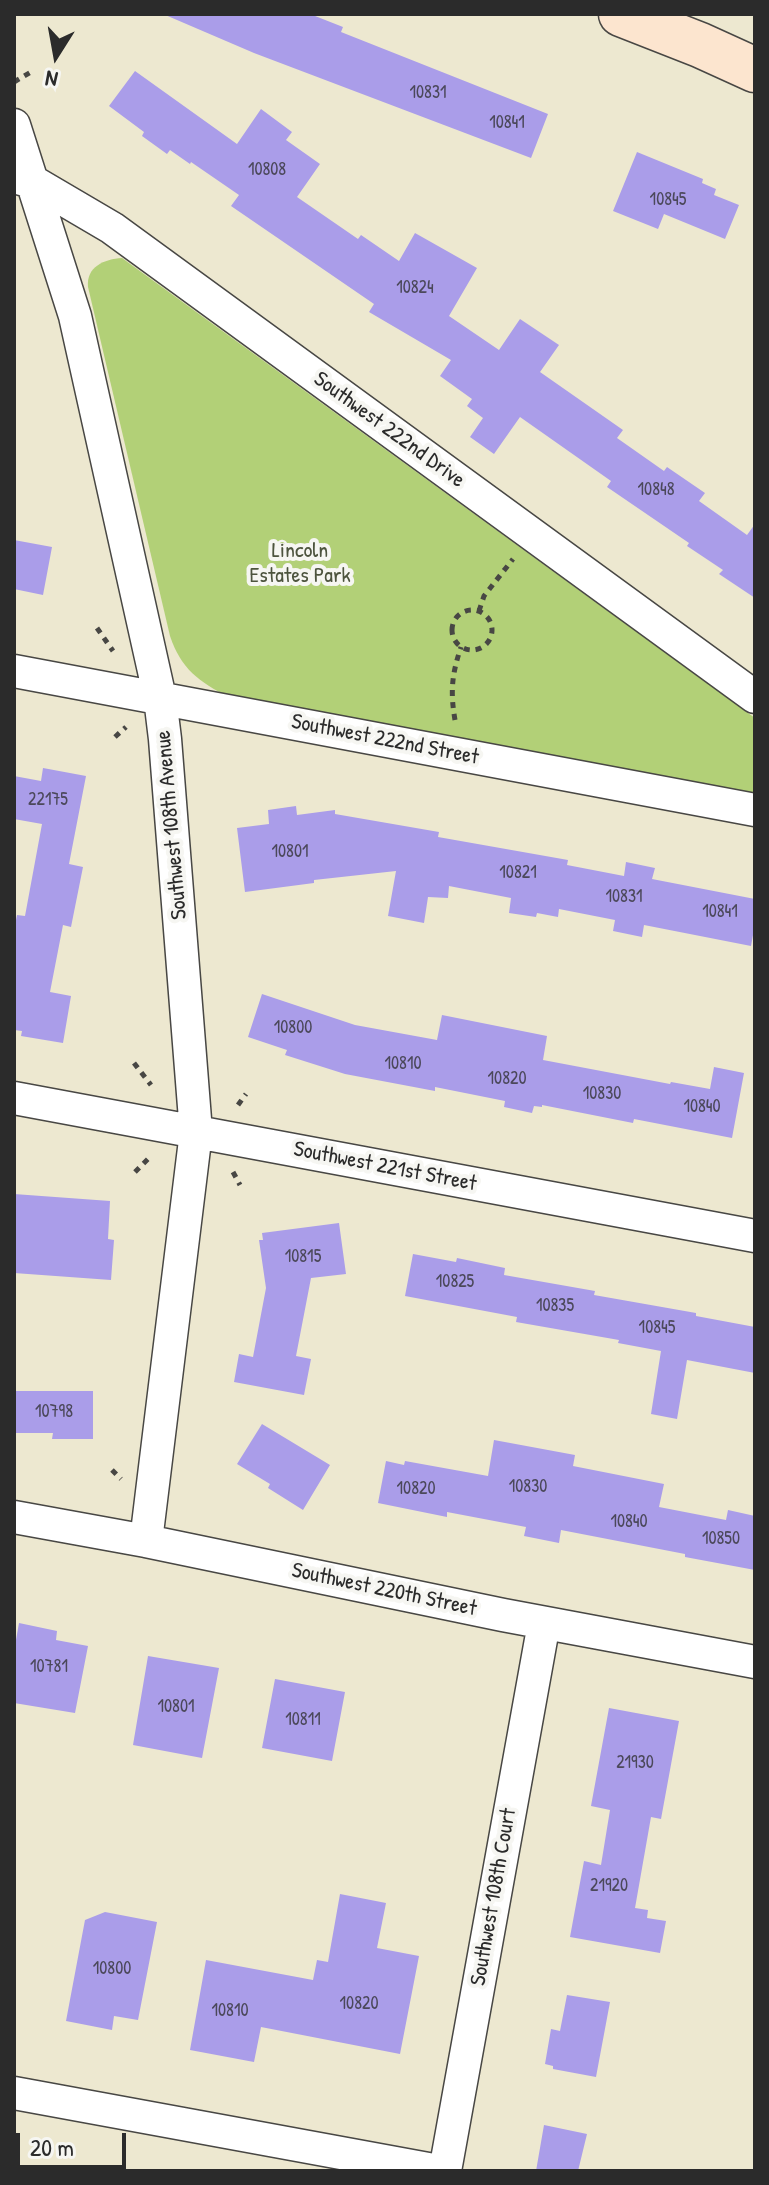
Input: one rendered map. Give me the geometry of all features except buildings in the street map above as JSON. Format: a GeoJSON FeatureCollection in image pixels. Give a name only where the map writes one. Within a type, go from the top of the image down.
{"type":"FeatureCollection","features":[{"type":"Feature","properties":{"kind":"street"},"geometry":{"type":"LineString","coordinates":[[621,14],[755,70]]}},
{"type":"Feature","properties":{"kind":"street","name":"Southwest 108th Avenue"},"geometry":{"type":"LineString","coordinates":[[14,125],[23,179],[75,316],[160,698],[196,1132],[146,1541]]}},
{"type":"Feature","properties":{"kind":"street","name":"Southwest 222nd Drive"},"geometry":{"type":"LineString","coordinates":[[23,179],[112,228],[755,697]]}},
{"type":"Feature","properties":{"kind":"street","name":"Southwest 222nd Street"},"geometry":{"type":"LineString","coordinates":[[14,671],[755,810]]}},
{"type":"Feature","properties":{"kind":"street","name":"Southwest 221st Street"},"geometry":{"type":"LineString","coordinates":[[14,1098],[755,1236]]}},
{"type":"Feature","properties":{"kind":"street","name":"Southwest 220th Street"},"geometry":{"type":"LineString","coordinates":[[14,1517],[755,1662]]}},
{"type":"Feature","properties":{"kind":"street","name":"Southwest 108th Court"},"geometry":{"type":"LineString","coordinates":[[445,2171],[544,1623]]}},
{"type":"Feature","properties":{"kind":"street"},"geometry":{"type":"LineString","coordinates":[[14,2093],[439,2171]]}},
{"type":"Feature","properties":{"kind":"path"},"geometry":{"type":"LineString","coordinates":[[14,82],[31,72]]}},
{"type":"Feature","properties":{"kind":"path"},"geometry":{"type":"LineString","coordinates":[[479,611],[484,596],[502,574]]}},
{"type":"Feature","properties":{"kind":"path"},"geometry":{"type":"LineString","coordinates":[[479,611],[491,622],[493,629],[489,642],[477,650],[461,647],[452,633],[454,620],[463,612],[479,611]]}},
{"type":"Feature","properties":{"kind":"path"},"geometry":{"type":"LineString","coordinates":[[97,628],[113,652]]}},
{"type":"Feature","properties":{"kind":"path"},"geometry":{"type":"LineString","coordinates":[[454,714],[451,697],[453,673],[461,647]]}},
{"type":"Feature","properties":{"kind":"path"},"geometry":{"type":"LineString","coordinates":[[134,1063],[151,1085]]}},
{"type":"Feature","properties":{"kind":"path"},"geometry":{"type":"LineString","coordinates":[[135,1172],[154,1153]]}},
{"type":"Feature","properties":{"kind":"green space","name":"Lincoln Estates Park"},"geometry":{"type":"Polygon","coordinates":[[[122,258],[755,718],[755,794],[229,697],[200,680],[186,666],[170,636],[88,287],[93,269],[109,260],[122,258]]]}}]}
